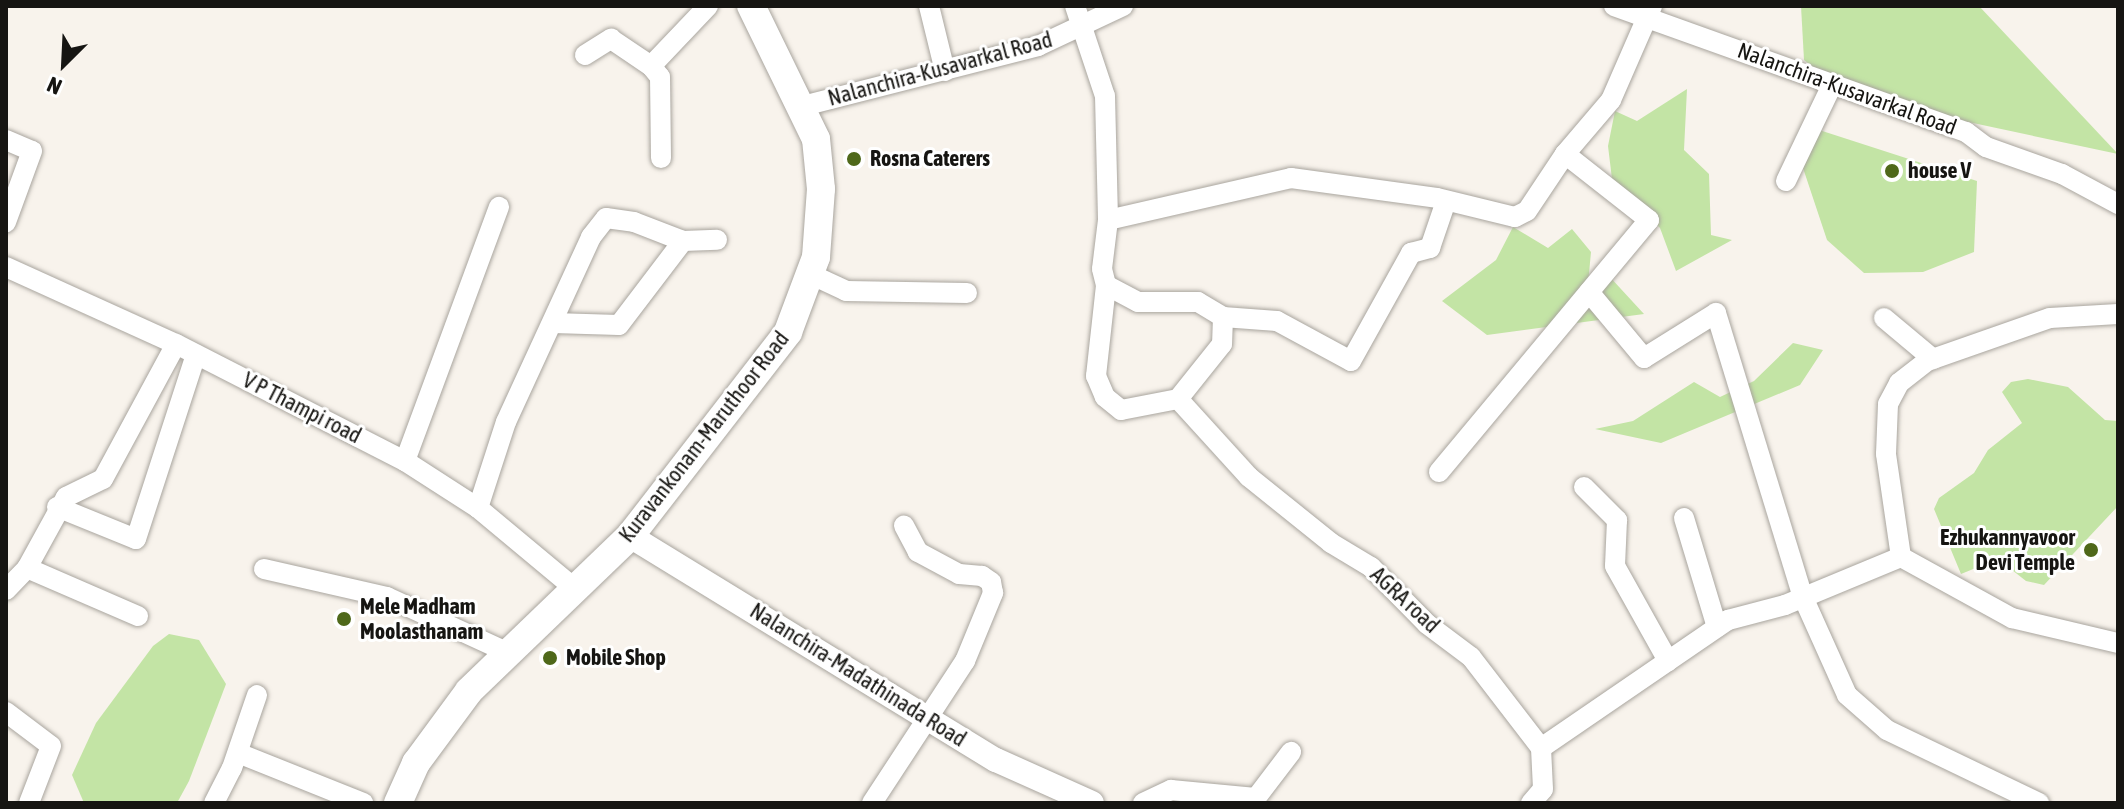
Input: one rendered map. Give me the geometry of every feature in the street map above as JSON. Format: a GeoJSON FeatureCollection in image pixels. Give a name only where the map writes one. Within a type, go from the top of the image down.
{"type":"FeatureCollection","features":[{"type":"Feature","properties":{"kind":"main road","name":"Kuravankonam-Maruthoor Road"},"geometry":{"type":"LineString","coordinates":[[398,803],[416,763],[469,691],[630,536],[788,332],[810,274],[821,189],[816,139],[751,6]]}},
{"type":"Feature","properties":{"kind":"street"},"geometry":{"type":"LineString","coordinates":[[651,66],[708,6]]}},
{"type":"Feature","properties":{"kind":"street"},"geometry":{"type":"LineString","coordinates":[[929,6],[945,71]]}},
{"type":"Feature","properties":{"kind":"street"},"geometry":{"type":"LineString","coordinates":[[1075,6],[1105,96],[1108,220],[1102,269],[1106,285],[1096,376],[1105,397],[1121,410],[1178,399],[1222,344],[1223,317]]}},
{"type":"Feature","properties":{"kind":"street","name":"Nalanchira-Kusavarkal Road"},"geometry":{"type":"LineString","coordinates":[[799,107],[945,71],[1083,27],[1123,6]]}},
{"type":"Feature","properties":{"kind":"street","name":"Nalanchira-Kusavarkal Road"},"geometry":{"type":"LineString","coordinates":[[1614,6],[1650,12],[1832,85],[1966,132],[1986,147],[2062,174],[2118,204]]}},
{"type":"Feature","properties":{"kind":"street"},"geometry":{"type":"LineString","coordinates":[[1108,220],[1291,178],[1446,201],[1515,217],[1527,211],[1565,154],[1611,100],[1650,12]]}},
{"type":"Feature","properties":{"kind":"street"},"geometry":{"type":"LineString","coordinates":[[585,55],[611,39],[651,66],[660,77],[661,158]]}},
{"type":"Feature","properties":{"kind":"street"},"geometry":{"type":"LineString","coordinates":[[1786,181],[1832,85]]}},
{"type":"Feature","properties":{"kind":"street"},"geometry":{"type":"LineString","coordinates":[[6,140],[32,151],[6,222]]}},
{"type":"Feature","properties":{"kind":"street"},"geometry":{"type":"LineString","coordinates":[[1439,472],[1649,220],[1565,154]]}},
{"type":"Feature","properties":{"kind":"street"},"geometry":{"type":"LineString","coordinates":[[1106,285],[1138,302],[1198,302],[1223,317],[1277,321],[1351,361],[1411,253],[1430,248],[1446,201]]}},
{"type":"Feature","properties":{"kind":"street"},"geometry":{"type":"LineString","coordinates":[[405,461],[499,207]]}},
{"type":"Feature","properties":{"kind":"street"},"geometry":{"type":"LineString","coordinates":[[478,508],[506,422],[606,218],[634,222],[683,241],[717,240]]}},
{"type":"Feature","properties":{"kind":"street"},"geometry":{"type":"LineString","coordinates":[[553,323],[619,325],[683,241]]}},
{"type":"Feature","properties":{"kind":"street","name":"V P Thampi road"},"geometry":{"type":"LineString","coordinates":[[6,267],[176,344],[405,461],[478,508],[574,588]]}},
{"type":"Feature","properties":{"kind":"street"},"geometry":{"type":"LineString","coordinates":[[810,274],[846,291],[967,293]]}},
{"type":"Feature","properties":{"kind":"street"},"geometry":{"type":"LineString","coordinates":[[1589,292],[1644,358],[1716,313],[1803,597],[1847,695],[1887,730],[2039,803]]}},
{"type":"Feature","properties":{"kind":"street"},"geometry":{"type":"LineString","coordinates":[[1901,557],[1886,454],[1888,404],[1899,383],[1930,360],[1980,346],[2050,318],[2118,314]]}},
{"type":"Feature","properties":{"kind":"street"},"geometry":{"type":"LineString","coordinates":[[1884,318],[1930,360]]}},
{"type":"Feature","properties":{"kind":"street"},"geometry":{"type":"LineString","coordinates":[[6,590],[27,568],[57,507],[103,479],[176,344]]}},
{"type":"Feature","properties":{"kind":"street"},"geometry":{"type":"LineString","coordinates":[[57,507],[136,539],[196,354]]}},
{"type":"Feature","properties":{"kind":"street","name":"AGRA road"},"geometry":{"type":"LineString","coordinates":[[1178,399],[1249,477],[1331,543],[1371,567],[1427,624],[1471,657],[1541,748]]}},
{"type":"Feature","properties":{"kind":"street"},"geometry":{"type":"LineString","coordinates":[[1584,487],[1617,520],[1615,566],[1668,661]]}},
{"type":"Feature","properties":{"kind":"street"},"geometry":{"type":"LineString","coordinates":[[1684,518],[1717,627]]}},
{"type":"Feature","properties":{"kind":"street"},"geometry":{"type":"LineString","coordinates":[[872,803],[931,719],[965,661],[993,593],[991,582],[982,576],[959,574],[918,552],[904,526]]}},
{"type":"Feature","properties":{"kind":"street","name":"Nalanchira-Madathinada Road"},"geometry":{"type":"LineString","coordinates":[[630,536],[996,760],[1092,803]]}},
{"type":"Feature","properties":{"kind":"street"},"geometry":{"type":"LineString","coordinates":[[1531,803],[1543,789],[1541,748],[1717,627],[1803,597],[1901,557]]}},
{"type":"Feature","properties":{"kind":"street"},"geometry":{"type":"LineString","coordinates":[[1901,557],[2012,618],[2118,643]]}},
{"type":"Feature","properties":{"kind":"street"},"geometry":{"type":"LineString","coordinates":[[27,568],[138,616]]}},
{"type":"Feature","properties":{"kind":"street"},"geometry":{"type":"LineString","coordinates":[[264,569],[387,597],[509,653]]}},
{"type":"Feature","properties":{"kind":"street"},"geometry":{"type":"LineString","coordinates":[[214,803],[238,753],[257,695]]}},
{"type":"Feature","properties":{"kind":"street"},"geometry":{"type":"LineString","coordinates":[[6,712],[51,746],[31,802]]}},
{"type":"Feature","properties":{"kind":"street"},"geometry":{"type":"LineString","coordinates":[[1143,803],[1158,793],[1190,789],[1256,798],[1291,752]]}},
{"type":"Feature","properties":{"kind":"street"},"geometry":{"type":"LineString","coordinates":[[238,753],[363,803]]}},
{"type":"Feature","properties":{"kind":"green space"},"geometry":{"type":"Polygon","coordinates":[[[1801,6],[1979,6],[2118,154],[1851,97],[1804,60],[1801,6]]]}},
{"type":"Feature","properties":{"kind":"green space"},"geometry":{"type":"Polygon","coordinates":[[[1687,89],[1684,150],[1709,174],[1711,235],[1732,240],[1676,271],[1660,228],[1612,179],[1608,146],[1615,111],[1637,121],[1687,89]]]}},
{"type":"Feature","properties":{"kind":"green space"},"geometry":{"type":"Polygon","coordinates":[[[1813,128],[1977,181],[1974,252],[1923,272],[1864,273],[1827,240],[1801,162],[1813,128]]]}},
{"type":"Feature","properties":{"kind":"green space"},"geometry":{"type":"Polygon","coordinates":[[[1513,227],[1548,248],[1572,229],[1591,252],[1588,284],[1609,276],[1644,314],[1487,335],[1442,301],[1496,260],[1513,227]]]}},
{"type":"Feature","properties":{"kind":"green space"},"geometry":{"type":"Polygon","coordinates":[[[1793,343],[1823,350],[1800,385],[1661,443],[1595,429],[1633,421],[1694,382],[1720,397],[1754,381],[1793,343]]]}},
{"type":"Feature","properties":{"kind":"green space"},"geometry":{"type":"Polygon","coordinates":[[[2028,379],[2068,387],[2105,420],[2118,421],[2118,506],[2044,585],[2026,581],[1998,559],[1961,574],[1934,509],[1939,498],[1974,473],[1988,450],[2022,423],[2002,392],[2011,382],[2028,379]]]}},
{"type":"Feature","properties":{"kind":"green space"},"geometry":{"type":"Polygon","coordinates":[[[169,634],[199,640],[226,684],[189,781],[177,803],[84,803],[72,775],[96,723],[153,646],[169,634]]]}},
{"type":"Feature","properties":{"kind":"place","name":"Rosna Caterers"},"geometry":{"type":"Point","coordinates":[854,159]}},
{"type":"Feature","properties":{"kind":"place","name":"house V"},"geometry":{"type":"Point","coordinates":[1892,171]}},
{"type":"Feature","properties":{"kind":"place","name":"Ezhukannyavoor Devi Temple"},"geometry":{"type":"Point","coordinates":[2091,550]}},
{"type":"Feature","properties":{"kind":"place","name":"Mele Madham Moolasthanam"},"geometry":{"type":"Point","coordinates":[344,619]}},
{"type":"Feature","properties":{"kind":"place","name":"Mobile Shop"},"geometry":{"type":"Point","coordinates":[550,658]}}]}
